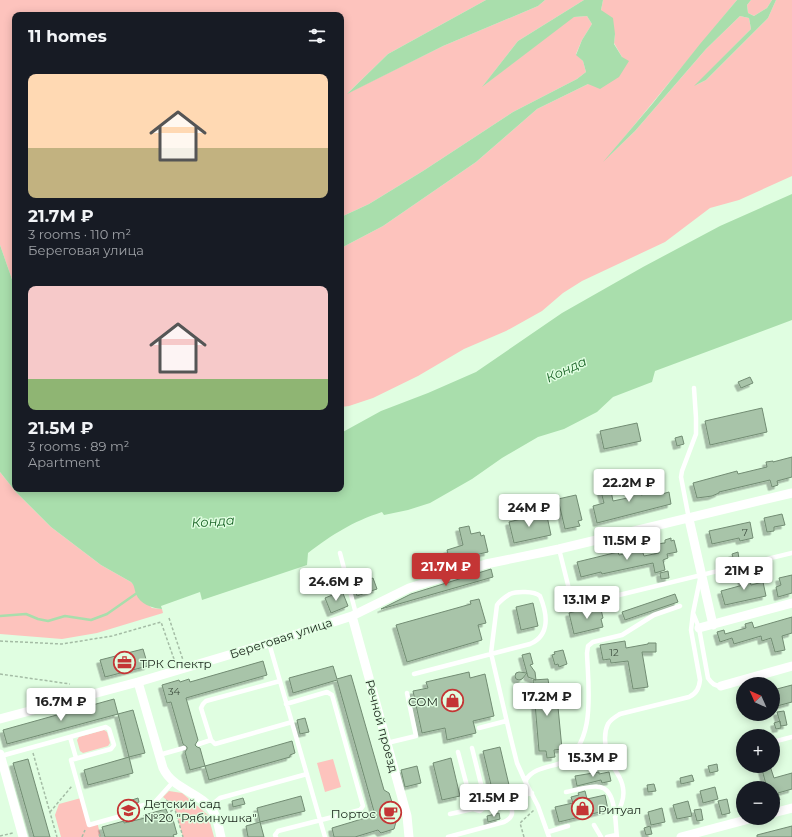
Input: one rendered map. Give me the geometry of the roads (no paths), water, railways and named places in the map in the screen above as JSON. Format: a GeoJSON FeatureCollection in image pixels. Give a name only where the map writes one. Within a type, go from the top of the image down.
{"type":"FeatureCollection","features":[{"type":"Feature","properties":{"kind":"street","name":"Береговая улица"},"geometry":{"type":"LineString","coordinates":[[0,719],[138,682],[269,643],[354,615],[398,592],[423,583],[501,560],[559,549],[792,493]]}},
{"type":"Feature","properties":{"kind":"street"},"geometry":{"type":"LineString","coordinates":[[689,518],[713,625]]}},
{"type":"Feature","properties":{"kind":"street"},"geometry":{"type":"LineString","coordinates":[[699,628],[792,603]]}},
{"type":"Feature","properties":{"kind":"street","name":"Речной проезд"},"geometry":{"type":"LineString","coordinates":[[354,615],[407,816],[409,837]]}},
{"type":"Feature","properties":{"kind":"street"},"geometry":{"type":"LineString","coordinates":[[721,686],[792,666]]}},
{"type":"Feature","properties":{"kind":"street"},"geometry":{"type":"LineString","coordinates":[[138,682],[166,774],[173,782],[196,796],[209,807],[217,820],[221,837]]}},
{"type":"Feature","properties":{"kind":"street"},"geometry":{"type":"LineString","coordinates":[[0,755],[22,834]]}},
{"type":"Feature","properties":{"kind":"street"},"geometry":{"type":"LineString","coordinates":[[780,811],[792,808]]}},
{"type":"Feature","properties":{"kind":"street"},"geometry":{"type":"LineString","coordinates":[[680,837],[736,822]]}},
{"type":"Feature","properties":{"kind":"lane"},"geometry":{"type":"LineString","coordinates":[[689,518],[681,477],[696,434],[694,388]]}},
{"type":"Feature","properties":{"kind":"lane"},"geometry":{"type":"LineString","coordinates":[[559,549],[572,601],[578,605],[792,554]]}},
{"type":"Feature","properties":{"kind":"lane"},"geometry":{"type":"LineString","coordinates":[[340,553],[354,615]]}},
{"type":"Feature","properties":{"kind":"lane"},"geometry":{"type":"LineString","coordinates":[[615,817],[622,803],[623,789],[622,781],[610,761],[606,743],[606,730],[608,724],[613,718],[620,714],[689,697],[694,695],[697,691],[700,686],[700,680],[691,630],[701,576]]}},
{"type":"Feature","properties":{"kind":"lane"},"geometry":{"type":"LineString","coordinates":[[414,674],[491,653],[530,644],[539,639],[543,634],[547,622],[542,600],[537,594],[515,593],[510,594],[500,601],[497,605],[491,653],[517,763],[538,806],[549,834],[568,826]]}},
{"type":"Feature","properties":{"kind":"lane"},"geometry":{"type":"LineString","coordinates":[[526,783],[528,777],[533,772],[560,763],[570,757],[578,749],[584,738],[588,704],[588,646],[593,642],[627,633],[654,615],[680,606]]}},
{"type":"Feature","properties":{"kind":"lane"},"geometry":{"type":"LineString","coordinates":[[693,613],[699,628],[708,678],[716,686],[721,686]]}},
{"type":"Feature","properties":{"kind":"lane"},"geometry":{"type":"LineString","coordinates":[[269,643],[325,837]]}},
{"type":"Feature","properties":{"kind":"lane"},"geometry":{"type":"LineString","coordinates":[[280,681],[206,701],[201,708],[211,740],[215,744],[292,722]]}},
{"type":"Feature","properties":{"kind":"lane"},"geometry":{"type":"LineString","coordinates":[[276,837],[275,835],[278,831],[360,810],[363,806],[332,695],[327,692],[286,704]]}},
{"type":"Feature","properties":{"kind":"lane"},"geometry":{"type":"LineString","coordinates":[[387,743],[416,736],[406,693]]}},
{"type":"Feature","properties":{"kind":"lane"},"geometry":{"type":"LineString","coordinates":[[479,728],[506,721]]}},
{"type":"Feature","properties":{"kind":"lane"},"geometry":{"type":"LineString","coordinates":[[0,755],[106,727],[109,729],[114,745],[111,749],[71,760],[89,825],[128,814],[133,808],[156,802],[173,782]]}},
{"type":"Feature","properties":{"kind":"lane"},"geometry":{"type":"LineString","coordinates":[[70,737],[76,758]]}},
{"type":"Feature","properties":{"kind":"lane"},"geometry":{"type":"LineString","coordinates":[[780,740],[792,737]]}},
{"type":"Feature","properties":{"kind":"lane"},"geometry":{"type":"LineString","coordinates":[[199,744],[211,740]]}},
{"type":"Feature","properties":{"kind":"lane"},"geometry":{"type":"LineString","coordinates":[[159,755],[184,748]]}},
{"type":"Feature","properties":{"kind":"lane"},"geometry":{"type":"LineString","coordinates":[[472,748],[486,804]]}},
{"type":"Feature","properties":{"kind":"lane"},"geometry":{"type":"LineString","coordinates":[[458,752],[473,809]]}},
{"type":"Feature","properties":{"kind":"lane"},"geometry":{"type":"LineString","coordinates":[[209,807],[220,798],[307,774]]}},
{"type":"Feature","properties":{"kind":"lane"},"geometry":{"type":"LineString","coordinates":[[566,792],[595,786],[606,789],[610,792],[615,817],[616,836],[607,837]]}},
{"type":"Feature","properties":{"kind":"lane"},"geometry":{"type":"LineString","coordinates":[[450,814],[473,809],[480,810],[484,808],[486,804],[532,793]]}},
{"type":"Feature","properties":{"kind":"lane"},"geometry":{"type":"LineString","coordinates":[[448,837],[504,822],[509,819],[512,816],[512,811],[509,799]]}},
{"type":"Feature","properties":{"kind":"lane"},"geometry":{"type":"LineString","coordinates":[[594,825],[601,837]]}},
{"type":"Feature","properties":{"kind":"water"},"geometry":{"type":"Polygon","coordinates":[[[486,0],[545,0],[538,6],[443,46],[347,94],[388,54],[486,0]]]}},
{"type":"Feature","properties":{"kind":"water"},"geometry":{"type":"Polygon","coordinates":[[[584,0],[603,0],[601,10],[613,18],[615,34],[614,44],[622,57],[629,61],[619,77],[600,89],[588,84],[537,109],[476,162],[383,226],[344,246],[344,216],[369,204],[423,171],[513,112],[577,79],[586,72],[583,61],[576,55],[582,40],[592,24],[587,16],[574,17],[482,87],[518,41],[584,0]]]}},
{"type":"Feature","properties":{"kind":"water"},"geometry":{"type":"Polygon","coordinates":[[[737,0],[751,0],[747,5],[748,13],[754,16],[767,8],[772,0],[776,0],[768,18],[706,80],[694,86],[751,29],[749,18],[740,16],[706,49],[635,131],[603,162],[653,103],[737,0]]]}},
{"type":"Feature","properties":{"kind":"water","name":"Конда"},"geometry":{"type":"Polygon","coordinates":[[[792,194],[792,320],[655,371],[652,382],[613,397],[597,412],[564,429],[538,437],[502,458],[472,479],[430,503],[408,510],[384,515],[382,512],[343,529],[308,553],[307,565],[202,600],[200,592],[161,606],[162,609],[154,608],[140,600],[131,582],[101,565],[51,527],[16,492],[344,492],[344,431],[381,411],[476,372],[562,313],[643,267],[720,226],[792,194]]]}},
{"type":"Feature","properties":{"kind":"water"},"geometry":{"type":"Polygon","coordinates":[[[0,245],[12,279],[12,487],[0,472],[0,245]]]}},
{"type":"Feature","properties":{"kind":"waterway"},"geometry":{"type":"LineString","coordinates":[[0,616],[26,614],[48,621],[65,616],[91,620],[107,614],[137,593]]}},
{"type":"Feature","properties":{"kind":"place","name":"ТРК Спектр"},"geometry":{"type":"Point","coordinates":[124,663]}},
{"type":"Feature","properties":{"kind":"place","name":"СОМ"},"geometry":{"type":"Point","coordinates":[453,701]}},
{"type":"Feature","properties":{"kind":"place","name":"Ритуал"},"geometry":{"type":"Point","coordinates":[582,809]}},
{"type":"Feature","properties":{"kind":"place","name":"Детский сад №20 \"Рябинушка\""},"geometry":{"type":"Point","coordinates":[129,810]}},
{"type":"Feature","properties":{"kind":"place","name":"Портос"},"geometry":{"type":"Point","coordinates":[391,813]}}]}
